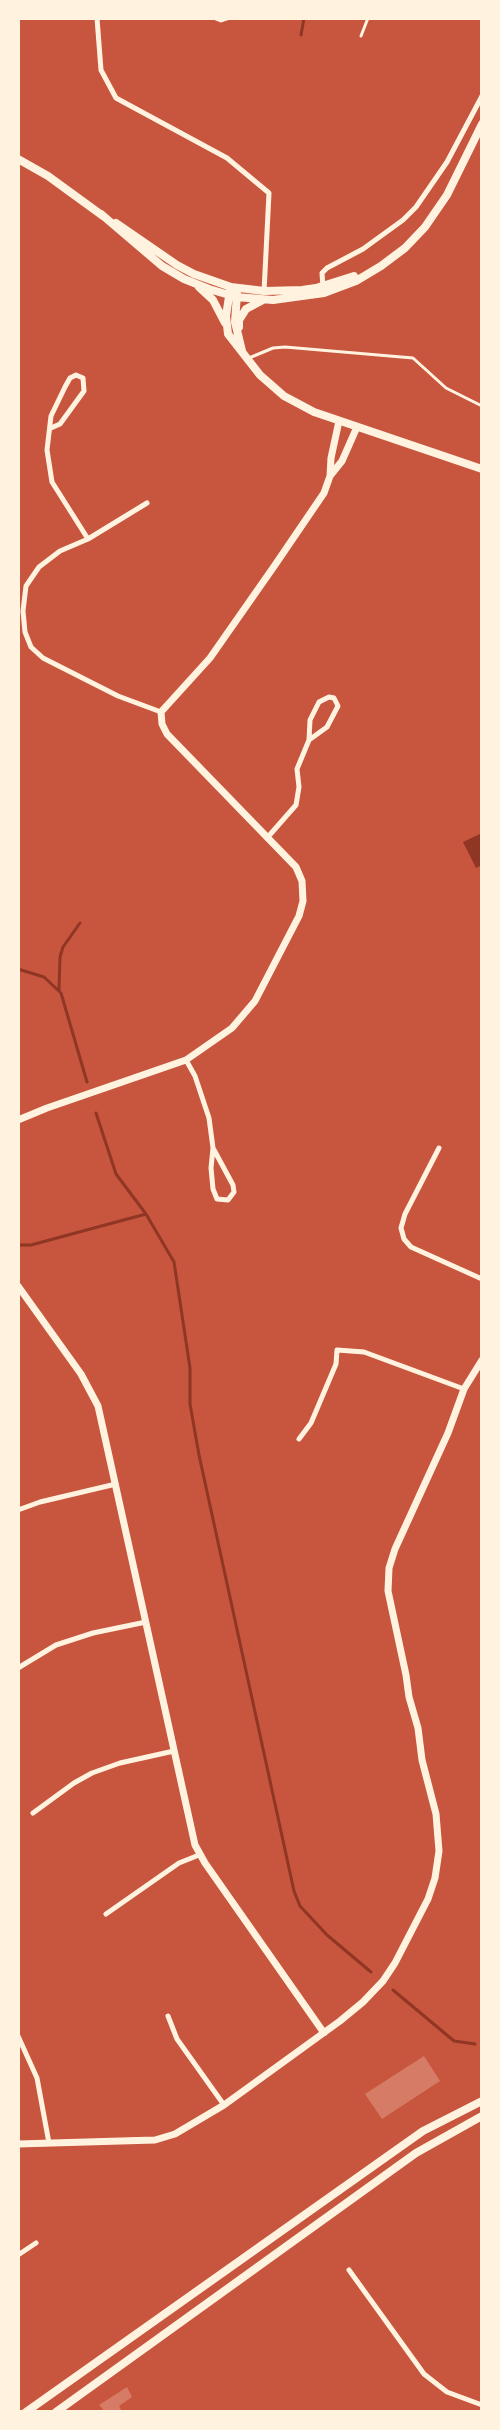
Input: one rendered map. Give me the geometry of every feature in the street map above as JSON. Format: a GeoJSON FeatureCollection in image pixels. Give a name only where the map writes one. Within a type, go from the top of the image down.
{"type":"FeatureCollection","features":[{"type":"Feature","properties":{"kind":"main road"},"geometry":{"type":"LineString","coordinates":[[193,283],[264,300],[292,299],[356,281],[395,257],[425,227],[447,195],[482,124]]}},
{"type":"Feature","properties":{"kind":"main road"},"geometry":{"type":"LineString","coordinates":[[18,159],[48,176],[177,265],[234,292],[323,290]]}},
{"type":"Feature","properties":{"kind":"main road"},"geometry":{"type":"LineString","coordinates":[[101,214],[162,266],[193,283],[213,300],[233,343],[260,375],[284,396],[314,412],[482,469]]}},
{"type":"Feature","properties":{"kind":"main road"},"geometry":{"type":"LineString","coordinates":[[226,324],[234,292]]}},
{"type":"Feature","properties":{"kind":"main road"},"geometry":{"type":"LineString","coordinates":[[234,292],[235,322],[245,355]]}},
{"type":"Feature","properties":{"kind":"main road"},"geometry":{"type":"LineString","coordinates":[[238,333],[239,320],[246,309],[264,300]]}},
{"type":"Feature","properties":{"kind":"main road"},"geometry":{"type":"LineString","coordinates":[[26,2412],[423,2131],[482,2101]]}},
{"type":"Feature","properties":{"kind":"main road"},"geometry":{"type":"LineString","coordinates":[[56,2412],[416,2153],[482,2116]]}},
{"type":"Feature","properties":{"kind":"street"},"geometry":{"type":"LineString","coordinates":[[96,18],[101,70],[117,98],[227,158],[269,193],[264,300]]}},
{"type":"Feature","properties":{"kind":"street"},"geometry":{"type":"LineString","coordinates":[[216,18],[222,20],[226,18]]}},
{"type":"Feature","properties":{"kind":"street"},"geometry":{"type":"LineString","coordinates":[[323,290],[322,273],[327,268],[363,249],[403,220],[416,207],[447,162],[482,96]]}},
{"type":"Feature","properties":{"kind":"street"},"geometry":{"type":"LineString","coordinates":[[51,428],[60,424],[84,392],[83,378],[76,375],[70,378],[51,417],[47,450],[52,482],[88,539]]}},
{"type":"Feature","properties":{"kind":"street"},"geometry":{"type":"LineString","coordinates":[[330,477],[331,458],[339,421]]}},
{"type":"Feature","properties":{"kind":"street"},"geometry":{"type":"LineString","coordinates":[[18,1120],[186,1060],[232,1028],[255,1001],[299,916],[303,902],[302,881],[296,867],[167,734],[162,724],[161,712],[210,658],[318,502],[330,477],[342,461],[357,427]]}},
{"type":"Feature","properties":{"kind":"street"},"geometry":{"type":"LineString","coordinates":[[147,503],[88,539],[60,551],[39,567],[26,586],[22,611],[25,632],[31,647],[43,658],[118,696],[161,712]]}},
{"type":"Feature","properties":{"kind":"street"},"geometry":{"type":"LineString","coordinates":[[267,838],[296,805],[299,787],[297,769],[309,740],[310,720],[320,702],[329,697],[334,698],[337,702],[337,710],[327,727],[309,740]]}},
{"type":"Feature","properties":{"kind":"street"},"geometry":{"type":"LineString","coordinates":[[186,1060],[201,1092],[209,1118],[213,1148],[211,1168],[213,1189],[217,1199],[228,1200],[234,1192],[233,1185],[213,1148]]}},
{"type":"Feature","properties":{"kind":"street"},"geometry":{"type":"LineString","coordinates":[[439,1148],[405,1214],[401,1228],[404,1239],[411,1247],[482,1279]]}},
{"type":"Feature","properties":{"kind":"street"},"geometry":{"type":"LineString","coordinates":[[18,1286],[93,1394],[103,1422],[191,1830],[199,1855],[324,2033]]}},
{"type":"Feature","properties":{"kind":"street"},"geometry":{"type":"LineString","coordinates":[[299,1438],[311,1423],[336,1364],[338,1350],[364,1352],[464,1389]]}},
{"type":"Feature","properties":{"kind":"street"},"geometry":{"type":"LineString","coordinates":[[18,2144],[155,2139],[175,2134],[224,2104],[324,2033],[363,2002],[383,1981],[428,1899],[435,1878],[439,1851],[436,1814],[409,1697],[388,1592],[388,1575],[391,1558],[448,1433],[464,1389],[482,1360]]}},
{"type":"Feature","properties":{"kind":"street"},"geometry":{"type":"LineString","coordinates":[[18,1510],[40,1502],[116,1484]]}},
{"type":"Feature","properties":{"kind":"street"},"geometry":{"type":"LineString","coordinates":[[18,1668],[39,1653],[62,1642],[146,1622]]}},
{"type":"Feature","properties":{"kind":"street"},"geometry":{"type":"LineString","coordinates":[[33,1813],[74,1783],[92,1773],[120,1763],[174,1751]]}},
{"type":"Feature","properties":{"kind":"street"},"geometry":{"type":"LineString","coordinates":[[106,1914],[179,1863],[199,1855]]}},
{"type":"Feature","properties":{"kind":"street"},"geometry":{"type":"LineString","coordinates":[[168,2016],[177,2039],[224,2104]]}},
{"type":"Feature","properties":{"kind":"street"},"geometry":{"type":"LineString","coordinates":[[18,2036],[37,2078],[49,2143]]}},
{"type":"Feature","properties":{"kind":"street"},"geometry":{"type":"LineString","coordinates":[[18,2255],[36,2243]]}},
{"type":"Feature","properties":{"kind":"street"},"geometry":{"type":"LineString","coordinates":[[349,2270],[424,2374],[447,2392],[482,2405]]}},
{"type":"Feature","properties":{"kind":"lane"},"geometry":{"type":"LineString","coordinates":[[361,36],[368,18]]}},
{"type":"Feature","properties":{"kind":"lane"},"geometry":{"type":"LineString","coordinates":[[245,355],[285,347],[413,358],[446,388],[482,405]]}},
{"type":"Feature","properties":{"kind":"shaded area"},"geometry":{"type":"Polygon","coordinates":[[[482,833],[482,865],[476,868],[463,842],[482,833]]]}},
{"type":"Feature","properties":{"kind":"building"},"geometry":{"type":"Polygon","coordinates":[[[424,2056],[440,2081],[382,2119],[365,2094],[424,2056]]]}},
{"type":"Feature","properties":{"kind":"building"},"geometry":{"type":"Polygon","coordinates":[[[127,2387],[132,2397],[119,2406],[122,2412],[100,2412],[103,2409],[99,2405],[127,2387]]]}},
{"type":"Feature","properties":{"kind":"waterway"},"geometry":{"type":"LineString","coordinates":[[301,35],[304,18]]}},
{"type":"Feature","properties":{"kind":"waterway"},"geometry":{"type":"LineString","coordinates":[[59,990],[60,957],[63,947],[80,923]]}},
{"type":"Feature","properties":{"kind":"waterway"},"geometry":{"type":"LineString","coordinates":[[18,969],[44,977],[61,993],[87,1082]]}},
{"type":"Feature","properties":{"kind":"waterway"},"geometry":{"type":"LineString","coordinates":[[96,1113],[116,1174],[146,1214],[174,1262],[190,1368],[190,1404],[199,1455],[294,1891],[300,1906],[327,1935],[371,1972]]}},
{"type":"Feature","properties":{"kind":"waterway"},"geometry":{"type":"LineString","coordinates":[[18,1245],[31,1245],[146,1214]]}},
{"type":"Feature","properties":{"kind":"waterway"},"geometry":{"type":"LineString","coordinates":[[393,1990],[454,2041],[475,2044]]}}]}
